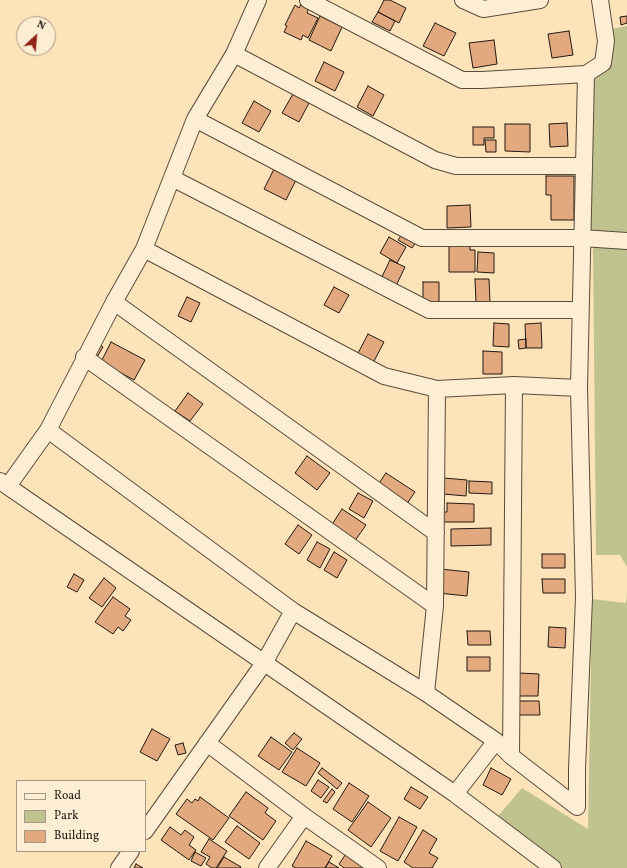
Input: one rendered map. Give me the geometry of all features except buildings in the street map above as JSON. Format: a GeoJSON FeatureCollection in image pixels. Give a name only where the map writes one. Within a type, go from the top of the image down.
{"type":"FeatureCollection","features":[{"type":"Feature","properties":{"kind":"street"},"geometry":{"type":"LineString","coordinates":[[258,0],[234,54],[196,119],[144,249],[84,357],[48,430],[4,484],[454,794],[553,868]]}},
{"type":"Feature","properties":{"kind":"street"},"geometry":{"type":"LineString","coordinates":[[308,0],[462,80],[586,74],[603,63],[606,41],[600,0]]}},
{"type":"Feature","properties":{"kind":"street"},"geometry":{"type":"LineString","coordinates":[[464,0],[482,5],[537,0]]}},
{"type":"Feature","properties":{"kind":"street"},"geometry":{"type":"LineString","coordinates":[[234,54],[436,160],[456,166],[584,166]]}},
{"type":"Feature","properties":{"kind":"street"},"geometry":{"type":"LineString","coordinates":[[48,430],[293,611],[426,693],[496,741],[511,756],[577,807],[577,769],[584,598],[579,388],[586,74]]}},
{"type":"Feature","properties":{"kind":"street"},"geometry":{"type":"LineString","coordinates":[[196,119],[422,238],[582,238],[627,241]]}},
{"type":"Feature","properties":{"kind":"street"},"geometry":{"type":"LineString","coordinates":[[172,178],[429,310],[580,310]]}},
{"type":"Feature","properties":{"kind":"street"},"geometry":{"type":"LineString","coordinates":[[144,249],[384,376],[437,389],[514,385],[579,388]]}},
{"type":"Feature","properties":{"kind":"street"},"geometry":{"type":"LineString","coordinates":[[114,302],[436,533]]}},
{"type":"Feature","properties":{"kind":"street"},"geometry":{"type":"LineString","coordinates":[[84,357],[435,606]]}},
{"type":"Feature","properties":{"kind":"street"},"geometry":{"type":"LineString","coordinates":[[511,756],[514,385]]}},
{"type":"Feature","properties":{"kind":"street"},"geometry":{"type":"LineString","coordinates":[[426,693],[435,606],[437,389]]}},
{"type":"Feature","properties":{"kind":"street"},"geometry":{"type":"LineString","coordinates":[[146,830],[264,663],[293,611]]}},
{"type":"Feature","properties":{"kind":"street"},"geometry":{"type":"LineString","coordinates":[[454,794],[496,741]]}},
{"type":"Feature","properties":{"kind":"street"},"geometry":{"type":"LineString","coordinates":[[207,743],[304,816],[378,868]]}},
{"type":"Feature","properties":{"kind":"street"},"geometry":{"type":"LineString","coordinates":[[267,868],[304,816]]}},
{"type":"Feature","properties":{"kind":"street"},"geometry":{"type":"LineString","coordinates":[[119,868],[130,852]]}},
{"type":"Feature","properties":{"kind":"green space"},"geometry":{"type":"Polygon","coordinates":[[[627,26],[627,241],[582,237],[588,75],[610,62],[604,30],[627,26]]]}},
{"type":"Feature","properties":{"kind":"green space"},"geometry":{"type":"Polygon","coordinates":[[[593,243],[627,244],[627,567],[620,555],[596,555],[593,243]]]}},
{"type":"Feature","properties":{"kind":"green space"},"geometry":{"type":"Polygon","coordinates":[[[627,594],[627,868],[551,868],[492,823],[522,788],[588,829],[592,599],[626,603],[627,594]]]}}]}
